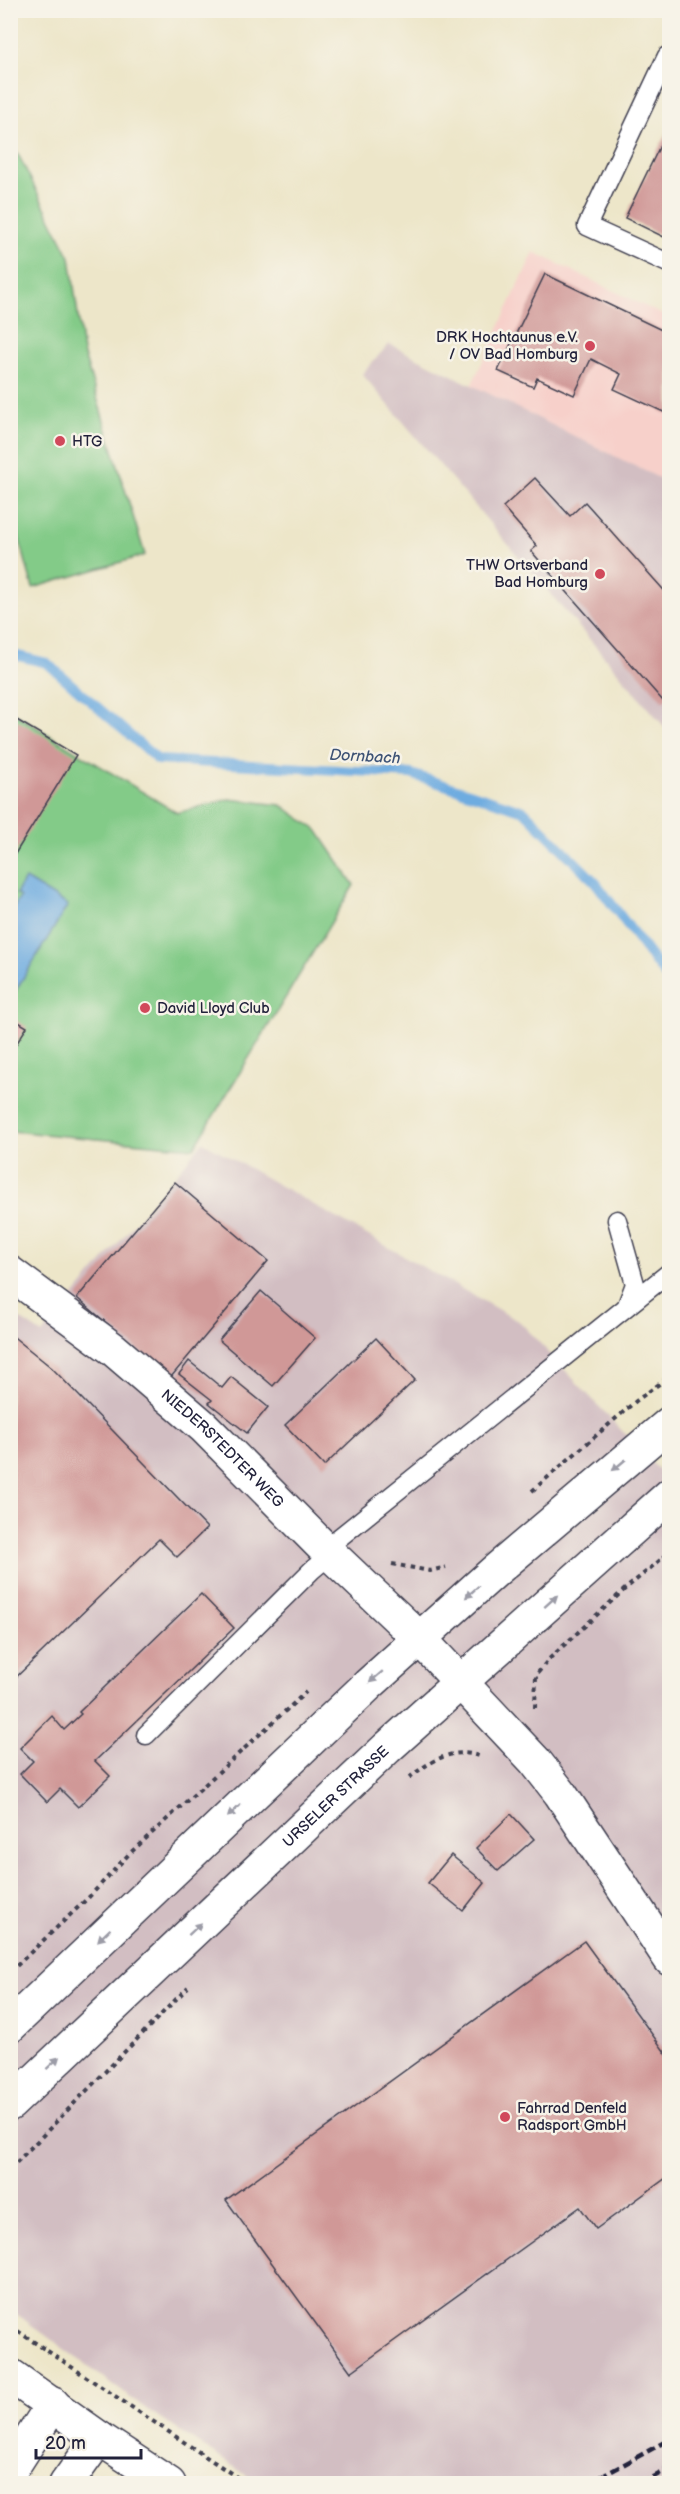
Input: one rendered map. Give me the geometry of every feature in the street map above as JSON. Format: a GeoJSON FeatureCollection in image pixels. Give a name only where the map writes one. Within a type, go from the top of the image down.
{"type":"FeatureCollection","features":[{"type":"Feature","properties":{"kind":"street","name":"NIEDERSTEDTER WEG"},"geometry":{"type":"LineString","coordinates":[[10,1273],[113,1349],[204,1427],[328,1552],[420,1639],[535,1761],[665,1943]]}},
{"type":"Feature","properties":{"kind":"street"},"geometry":{"type":"LineString","coordinates":[[10,2026],[368,1685],[495,1571],[669,1423]]}},
{"type":"Feature","properties":{"kind":"street","name":"URSELER STRASSE"},"geometry":{"type":"LineString","coordinates":[[10,2104],[387,1748],[669,1495]]}},
{"type":"Feature","properties":{"kind":"street"},"geometry":{"type":"LineString","coordinates":[[10,2375],[169,2484]]}},
{"type":"Feature","properties":{"kind":"street"},"geometry":{"type":"LineString","coordinates":[[10,2471],[53,2404]]}},
{"type":"Feature","properties":{"kind":"street"},"geometry":{"type":"LineString","coordinates":[[66,2484],[99,2438]]}},
{"type":"Feature","properties":{"kind":"lane"},"geometry":{"type":"LineString","coordinates":[[669,57],[666,56],[587,226],[669,264]]}},
{"type":"Feature","properties":{"kind":"lane"},"geometry":{"type":"LineString","coordinates":[[617,1220],[635,1284],[627,1306]]}},
{"type":"Feature","properties":{"kind":"lane"},"geometry":{"type":"LineString","coordinates":[[146,1735],[328,1552],[669,1272]]}},
{"type":"Feature","properties":{"kind":"path"},"geometry":{"type":"LineString","coordinates":[[528,1494],[636,1401],[669,1376]]}},
{"type":"Feature","properties":{"kind":"path"},"geometry":{"type":"LineString","coordinates":[[536,1714],[534,1705],[536,1675],[549,1659],[669,1552]]}},
{"type":"Feature","properties":{"kind":"path"},"geometry":{"type":"LineString","coordinates":[[390,1564],[430,1571],[453,1566]]}},
{"type":"Feature","properties":{"kind":"path"},"geometry":{"type":"LineString","coordinates":[[10,1972],[89,1897],[129,1854],[311,1688]]}},
{"type":"Feature","properties":{"kind":"path"},"geometry":{"type":"LineString","coordinates":[[435,1760],[457,1753],[479,1755],[486,1761]]}},
{"type":"Feature","properties":{"kind":"path"},"geometry":{"type":"LineString","coordinates":[[10,2169],[190,1985]]}},
{"type":"Feature","properties":{"kind":"path"},"geometry":{"type":"LineString","coordinates":[[10,2326],[247,2484]]}},
{"type":"Feature","properties":{"kind":"shaded area"},"geometry":{"type":"Polygon","coordinates":[[[534,252],[669,318],[669,483],[471,386],[534,252]]]}},
{"type":"Feature","properties":{"kind":"shaded area"},"geometry":{"type":"Polygon","coordinates":[[[389,344],[669,483],[669,732],[362,374],[389,344]]]}},
{"type":"Feature","properties":{"kind":"shaded area"},"geometry":{"type":"Polygon","coordinates":[[[203,1142],[520,1322],[669,1481],[669,2483],[258,2483],[139,2404],[11,2310],[11,1313],[42,1334],[203,1142]]]}},
{"type":"Feature","properties":{"kind":"green space","name":"HTG"},"geometry":{"type":"Polygon","coordinates":[[[11,144],[70,257],[83,352],[145,555],[33,588],[11,509],[11,144]]]}},
{"type":"Feature","properties":{"kind":"green space","name":"David Lloyd Club"},"geometry":{"type":"Polygon","coordinates":[[[10,711],[177,813],[229,799],[281,805],[317,830],[354,885],[194,1148],[11,1131],[10,711]]]}},
{"type":"Feature","properties":{"kind":"water"},"geometry":{"type":"Polygon","coordinates":[[[25,879],[68,905],[11,998],[11,913],[20,897],[16,894],[25,879]]]}},
{"type":"Feature","properties":{"kind":"building"},"geometry":{"type":"Polygon","coordinates":[[[670,125],[670,240],[625,218],[670,125]]]}},
{"type":"Feature","properties":{"kind":"building","name":"DRK Hochtaunus e.V. / OV Bad Homburg"},"geometry":{"type":"Polygon","coordinates":[[[545,274],[670,334],[670,415],[614,389],[621,374],[591,359],[574,395],[537,378],[533,387],[498,371],[545,274]]]}},
{"type":"Feature","properties":{"kind":"building","name":"THW Ortsverband Bad Homburg"},"geometry":{"type":"Polygon","coordinates":[[[535,478],[570,516],[585,502],[670,597],[670,695],[663,701],[531,551],[537,546],[503,507],[535,478]]]}},
{"type":"Feature","properties":{"kind":"building"},"geometry":{"type":"Polygon","coordinates":[[[10,716],[76,755],[10,862],[10,716]]]}},
{"type":"Feature","properties":{"kind":"building"},"geometry":{"type":"Polygon","coordinates":[[[10,1017],[27,1027],[10,1054],[10,1017]]]}},
{"type":"Feature","properties":{"kind":"building"},"geometry":{"type":"Polygon","coordinates":[[[175,1182],[268,1261],[171,1377],[77,1298],[175,1182]]]}},
{"type":"Feature","properties":{"kind":"building"},"geometry":{"type":"Polygon","coordinates":[[[261,1291],[315,1338],[273,1386],[219,1340],[261,1291]]]}},
{"type":"Feature","properties":{"kind":"building"},"geometry":{"type":"Polygon","coordinates":[[[10,1334],[52,1368],[207,1528],[177,1557],[159,1539],[10,1683],[10,1334]]]}},
{"type":"Feature","properties":{"kind":"building"},"geometry":{"type":"Polygon","coordinates":[[[376,1338],[415,1380],[324,1466],[285,1425],[376,1338]]]}},
{"type":"Feature","properties":{"kind":"building"},"geometry":{"type":"Polygon","coordinates":[[[189,1361],[222,1388],[231,1377],[268,1407],[247,1433],[209,1403],[212,1400],[179,1374],[189,1361]]]}},
{"type":"Feature","properties":{"kind":"building"},"geometry":{"type":"Polygon","coordinates":[[[201,1594],[234,1628],[95,1761],[110,1776],[78,1807],[60,1789],[47,1802],[20,1774],[33,1761],[20,1748],[52,1716],[64,1730],[81,1714],[79,1712],[201,1594]]]}},
{"type":"Feature","properties":{"kind":"building"},"geometry":{"type":"Polygon","coordinates":[[[511,1814],[534,1839],[498,1871],[476,1848],[511,1814]]]}},
{"type":"Feature","properties":{"kind":"building"},"geometry":{"type":"Polygon","coordinates":[[[451,1855],[485,1883],[463,1911],[428,1883],[451,1855]]]}},
{"type":"Feature","properties":{"kind":"building","name":"Fahrrad Denfeld Radsport GmbH"},"geometry":{"type":"Polygon","coordinates":[[[584,1941],[670,2059],[670,2175],[596,2229],[580,2207],[351,2372],[226,2200],[584,1941]]]}},
{"type":"Feature","properties":{"kind":"waterway","name":"Dornbach"},"geometry":{"type":"LineString","coordinates":[[10,654],[47,663],[158,760],[411,774],[524,811],[596,883],[670,982]]}},
{"type":"Feature","properties":{"kind":"railway"},"geometry":{"type":"LineString","coordinates":[[588,2484],[670,2439]]}},
{"type":"Feature","properties":{"kind":"railway"},"geometry":{"type":"LineString","coordinates":[[641,2484],[670,2468]]}},
{"type":"Feature","properties":{"kind":"place","name":"DRK Hochtaunus e.V. / OV Bad Homburg"},"geometry":{"type":"Point","coordinates":[590,346]}},
{"type":"Feature","properties":{"kind":"place","name":"HTG"},"geometry":{"type":"Point","coordinates":[60,441]}},
{"type":"Feature","properties":{"kind":"place","name":"THW Ortsverband Bad Homburg"},"geometry":{"type":"Point","coordinates":[600,574]}},
{"type":"Feature","properties":{"kind":"place","name":"David Lloyd Club"},"geometry":{"type":"Point","coordinates":[145,1008]}},
{"type":"Feature","properties":{"kind":"place","name":"Fahrrad Denfeld Radsport GmbH"},"geometry":{"type":"Point","coordinates":[505,2117]}}]}
